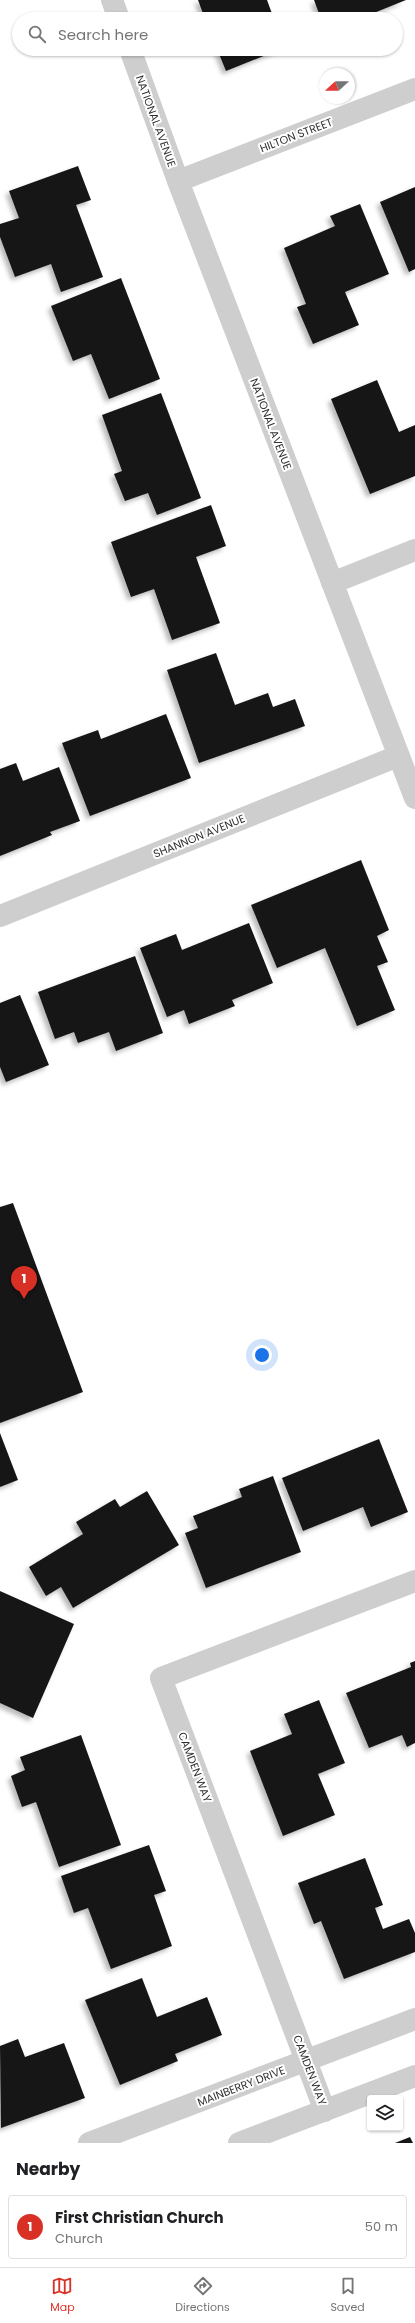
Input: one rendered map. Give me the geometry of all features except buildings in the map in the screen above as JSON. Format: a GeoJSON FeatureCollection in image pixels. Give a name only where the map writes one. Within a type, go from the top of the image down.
{"type":"FeatureCollection","features":[{"type":"Feature","properties":{"kind":"street"},"geometry":{"type":"LineString","coordinates":[[112,0],[116,12]]}},
{"type":"Feature","properties":{"kind":"street","name":"NATIONAL AVENUE"},"geometry":{"type":"LineString","coordinates":[[133,56],[178,181],[415,798]]}},
{"type":"Feature","properties":{"kind":"street","name":"HILTON STREET"},"geometry":{"type":"LineString","coordinates":[[178,181],[415,89]]}},
{"type":"Feature","properties":{"kind":"street"},"geometry":{"type":"LineString","coordinates":[[332,583],[415,550]]}},
{"type":"Feature","properties":{"kind":"street","name":"SHANNON AVENUE"},"geometry":{"type":"LineString","coordinates":[[0,916],[398,756]]}},
{"type":"Feature","properties":{"kind":"street","name":"CAMDEN WAY"},"geometry":{"type":"LineString","coordinates":[[325,2110],[161,1678],[415,1581]]}},
{"type":"Feature","properties":{"kind":"street","name":"MAINBERRY DRIVE"},"geometry":{"type":"LineString","coordinates":[[89,2143],[415,2018]]}},
{"type":"Feature","properties":{"kind":"street"},"geometry":{"type":"LineString","coordinates":[[239,2143],[415,2076]]}},
{"type":"Feature","properties":{"kind":"place","name":"First Christian Church"},"geometry":{"type":"Point","coordinates":[24,1299]}}]}
